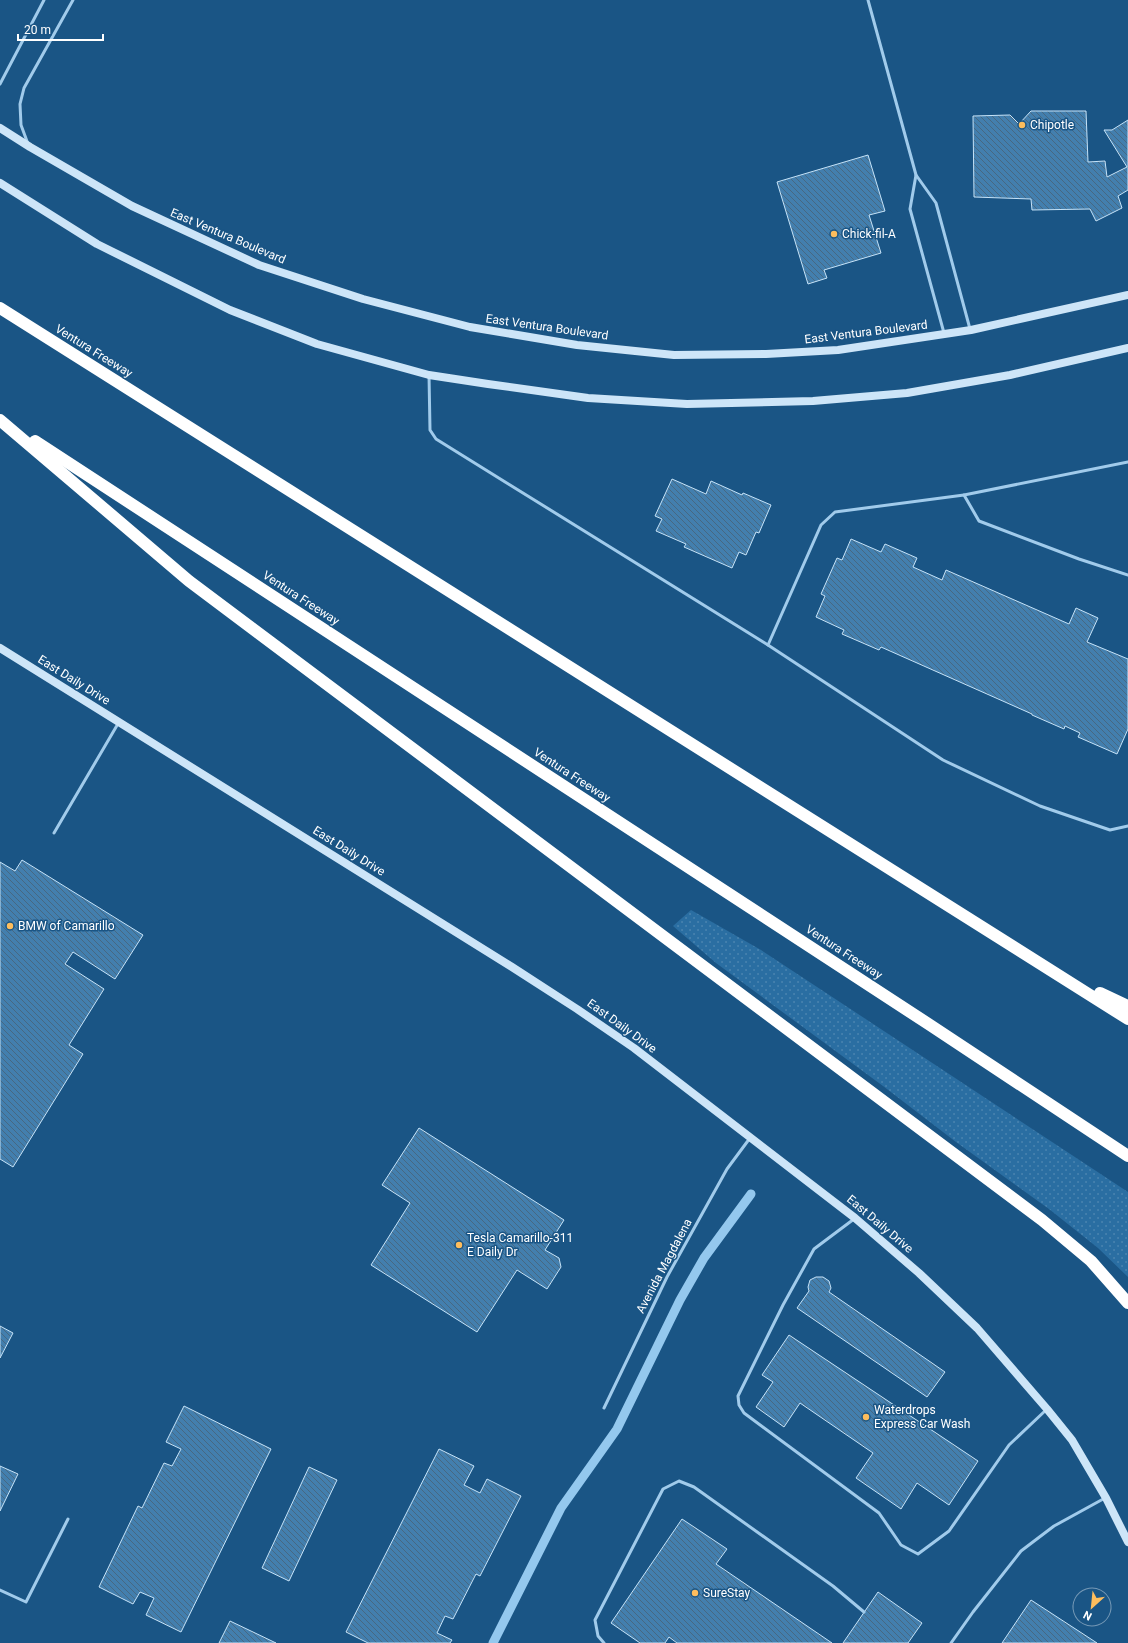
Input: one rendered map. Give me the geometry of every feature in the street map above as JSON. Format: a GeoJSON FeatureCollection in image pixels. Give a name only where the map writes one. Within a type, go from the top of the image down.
{"type":"FeatureCollection","features":[{"type":"Feature","properties":{"kind":"highway","name":"Ventura Freeway"},"geometry":{"type":"LineString","coordinates":[[0,308],[1128,1019]]}},
{"type":"Feature","properties":{"kind":"highway","name":"Ventura Freeway"},"geometry":{"type":"LineString","coordinates":[[0,419],[930,1025],[1128,1156]]}},
{"type":"Feature","properties":{"kind":"highway"},"geometry":{"type":"LineString","coordinates":[[0,419],[189,582],[1042,1220],[1091,1261],[1128,1303]]}},
{"type":"Feature","properties":{"kind":"highway"},"geometry":{"type":"LineString","coordinates":[[1064,978],[1128,1006]]}},
{"type":"Feature","properties":{"kind":"main road","name":"East Ventura Boulevard"},"geometry":{"type":"LineString","coordinates":[[0,128],[132,206],[259,265],[363,299],[470,327],[577,345],[674,355],[766,354],[838,350],[971,330],[1128,295]]}},
{"type":"Feature","properties":{"kind":"main road"},"geometry":{"type":"LineString","coordinates":[[0,183],[97,244],[230,310],[317,344],[429,375],[588,398],[687,404],[813,401],[907,393],[1010,375],[1128,348]]}},
{"type":"Feature","properties":{"kind":"main road","name":"East Daily Drive"},"geometry":{"type":"LineString","coordinates":[[0,648],[577,1009],[634,1048],[855,1218],[919,1273],[977,1328],[1047,1409],[1072,1440],[1106,1498],[1128,1542]]}},
{"type":"Feature","properties":{"kind":"lane"},"geometry":{"type":"LineString","coordinates":[[0,84],[44,0]]}},
{"type":"Feature","properties":{"kind":"lane"},"geometry":{"type":"LineString","coordinates":[[30,147],[21,125],[20,104],[24,88],[73,0]]}},
{"type":"Feature","properties":{"kind":"lane"},"geometry":{"type":"LineString","coordinates":[[868,0],[916,175],[936,203],[971,330]]}},
{"type":"Feature","properties":{"kind":"lane"},"geometry":{"type":"LineString","coordinates":[[916,175],[910,209],[945,334]]}},
{"type":"Feature","properties":{"kind":"lane"},"geometry":{"type":"LineString","coordinates":[[429,375],[430,430],[436,439],[768,645],[943,760],[1040,806],[1110,830],[1128,826]]}},
{"type":"Feature","properties":{"kind":"lane"},"geometry":{"type":"LineString","coordinates":[[768,645],[821,525],[835,512],[964,495],[1128,462]]}},
{"type":"Feature","properties":{"kind":"lane"},"geometry":{"type":"LineString","coordinates":[[964,495],[979,520],[1128,575]]}},
{"type":"Feature","properties":{"kind":"lane"},"geometry":{"type":"LineString","coordinates":[[54,833],[119,722]]}},
{"type":"Feature","properties":{"kind":"lane","name":"Avenida Magdalena"},"geometry":{"type":"LineString","coordinates":[[604,1408],[667,1277],[727,1169],[750,1138]]}},
{"type":"Feature","properties":{"kind":"lane"},"geometry":{"type":"LineString","coordinates":[[855,1218],[814,1249],[783,1305],[738,1396],[739,1405],[744,1413],[879,1513],[901,1545],[918,1554],[949,1531],[1009,1445],[1047,1409]]}},
{"type":"Feature","properties":{"kind":"lane"},"geometry":{"type":"LineString","coordinates":[[604,1643],[598,1636],[595,1620],[663,1489],[679,1481],[694,1487],[833,1586],[864,1612]]}},
{"type":"Feature","properties":{"kind":"lane"},"geometry":{"type":"LineString","coordinates":[[951,1643],[973,1612],[1021,1551],[1054,1526],[1106,1498]]}},
{"type":"Feature","properties":{"kind":"lane"},"geometry":{"type":"LineString","coordinates":[[0,1590],[26,1602],[68,1519]]}},
{"type":"Feature","properties":{"kind":"shaded area"},"geometry":{"type":"Polygon","coordinates":[[[691,910],[761,950],[1128,1192],[1128,1277],[1098,1248],[1049,1209],[956,1142],[883,1086],[716,963],[673,926],[691,910]]]}},
{"type":"Feature","properties":{"kind":"building"},"geometry":{"type":"Polygon","coordinates":[[[1031,111],[1086,111],[1088,162],[1105,161],[1107,177],[1127,167],[1104,130],[1112,130],[1128,120],[1128,190],[1118,196],[1122,208],[1096,221],[1090,209],[1032,210],[1031,199],[974,197],[973,116],[1010,115],[1019,124],[1031,111]]]}},
{"type":"Feature","properties":{"kind":"building","name":"Chick-fil-A"},"geometry":{"type":"Polygon","coordinates":[[[868,155],[885,211],[869,215],[881,253],[824,270],[827,278],[808,284],[777,182],[868,155]]]}},
{"type":"Feature","properties":{"kind":"building"},"geometry":{"type":"Polygon","coordinates":[[[672,479],[706,494],[711,481],[742,495],[743,493],[771,505],[759,533],[756,532],[746,555],[739,552],[732,568],[684,547],[686,544],[656,531],[662,519],[655,516],[672,479]]]}},
{"type":"Feature","properties":{"kind":"building"},"geometry":{"type":"Polygon","coordinates":[[[851,539],[881,552],[885,544],[917,558],[913,567],[942,580],[946,570],[1069,624],[1076,608],[1098,618],[1087,642],[1128,659],[1128,729],[1117,754],[1078,737],[1080,733],[1065,726],[1064,729],[881,647],[879,650],[842,634],[844,630],[816,617],[825,596],[821,594],[837,558],[842,560],[851,539]]]}},
{"type":"Feature","properties":{"kind":"building"},"geometry":{"type":"Polygon","coordinates":[[[22,860],[143,935],[115,979],[73,952],[65,964],[104,989],[69,1045],[83,1054],[13,1167],[0,1159],[0,862],[15,871],[22,860]]]}},
{"type":"Feature","properties":{"kind":"building"},"geometry":{"type":"Polygon","coordinates":[[[419,1128],[564,1220],[545,1250],[559,1258],[561,1267],[547,1289],[517,1270],[477,1332],[371,1265],[410,1203],[382,1185],[419,1128]]]}},
{"type":"Feature","properties":{"kind":"building"},"geometry":{"type":"Polygon","coordinates":[[[816,1277],[823,1277],[829,1281],[831,1288],[829,1292],[945,1372],[927,1397],[797,1308],[809,1291],[808,1287],[810,1280],[816,1277]]]}},
{"type":"Feature","properties":{"kind":"building"},"geometry":{"type":"Polygon","coordinates":[[[0,1326],[13,1333],[0,1358],[0,1326]]]}},
{"type":"Feature","properties":{"kind":"building","name":"Waterdrops Express Car Wash"},"geometry":{"type":"Polygon","coordinates":[[[789,1335],[978,1461],[949,1505],[917,1483],[901,1509],[856,1478],[873,1453],[800,1403],[784,1427],[756,1407],[773,1382],[762,1375],[789,1335]]]}},
{"type":"Feature","properties":{"kind":"building"},"geometry":{"type":"Polygon","coordinates":[[[184,1406],[271,1449],[181,1632],[146,1615],[154,1598],[140,1592],[133,1604],[99,1587],[138,1506],[142,1508],[164,1463],[172,1466],[181,1449],[166,1442],[184,1406]]]}},
{"type":"Feature","properties":{"kind":"building"},"geometry":{"type":"Polygon","coordinates":[[[439,1449],[474,1466],[464,1485],[480,1493],[487,1479],[521,1496],[480,1576],[476,1574],[453,1619],[445,1616],[437,1633],[452,1640],[450,1643],[368,1643],[346,1632],[439,1449]]]}},
{"type":"Feature","properties":{"kind":"building"},"geometry":{"type":"Polygon","coordinates":[[[0,1466],[18,1474],[0,1511],[0,1466]]]}},
{"type":"Feature","properties":{"kind":"building"},"geometry":{"type":"Polygon","coordinates":[[[309,1467],[337,1480],[289,1581],[262,1568],[309,1467]]]}},
{"type":"Feature","properties":{"kind":"building","name":"SureStay"},"geometry":{"type":"Polygon","coordinates":[[[682,1519],[727,1549],[716,1564],[832,1643],[677,1643],[669,1637],[665,1643],[640,1643],[611,1623],[682,1519]]]}},
{"type":"Feature","properties":{"kind":"building"},"geometry":{"type":"Polygon","coordinates":[[[878,1592],[922,1623],[908,1643],[843,1643],[878,1592]]]}},
{"type":"Feature","properties":{"kind":"building"},"geometry":{"type":"Polygon","coordinates":[[[1031,1600],[1097,1643],[1002,1643],[1031,1600]]]}},
{"type":"Feature","properties":{"kind":"building"},"geometry":{"type":"Polygon","coordinates":[[[230,1621],[276,1643],[219,1643],[230,1621]]]}},
{"type":"Feature","properties":{"kind":"waterway"},"geometry":{"type":"LineString","coordinates":[[493,1643],[561,1508],[617,1429],[680,1300],[704,1258],[751,1194]]}},
{"type":"Feature","properties":{"kind":"place","name":"Chipotle"},"geometry":{"type":"Point","coordinates":[1022,125]}},
{"type":"Feature","properties":{"kind":"place","name":"Chick-fil-A"},"geometry":{"type":"Point","coordinates":[834,234]}},
{"type":"Feature","properties":{"kind":"place","name":"BMW of Camarillo"},"geometry":{"type":"Point","coordinates":[10,926]}},
{"type":"Feature","properties":{"kind":"place","name":"Tesla Camarillo-311 E Daily Dr"},"geometry":{"type":"Point","coordinates":[459,1245]}},
{"type":"Feature","properties":{"kind":"place","name":"Waterdrops Express Car Wash"},"geometry":{"type":"Point","coordinates":[866,1417]}},
{"type":"Feature","properties":{"kind":"place","name":"SureStay"},"geometry":{"type":"Point","coordinates":[695,1593]}}]}
